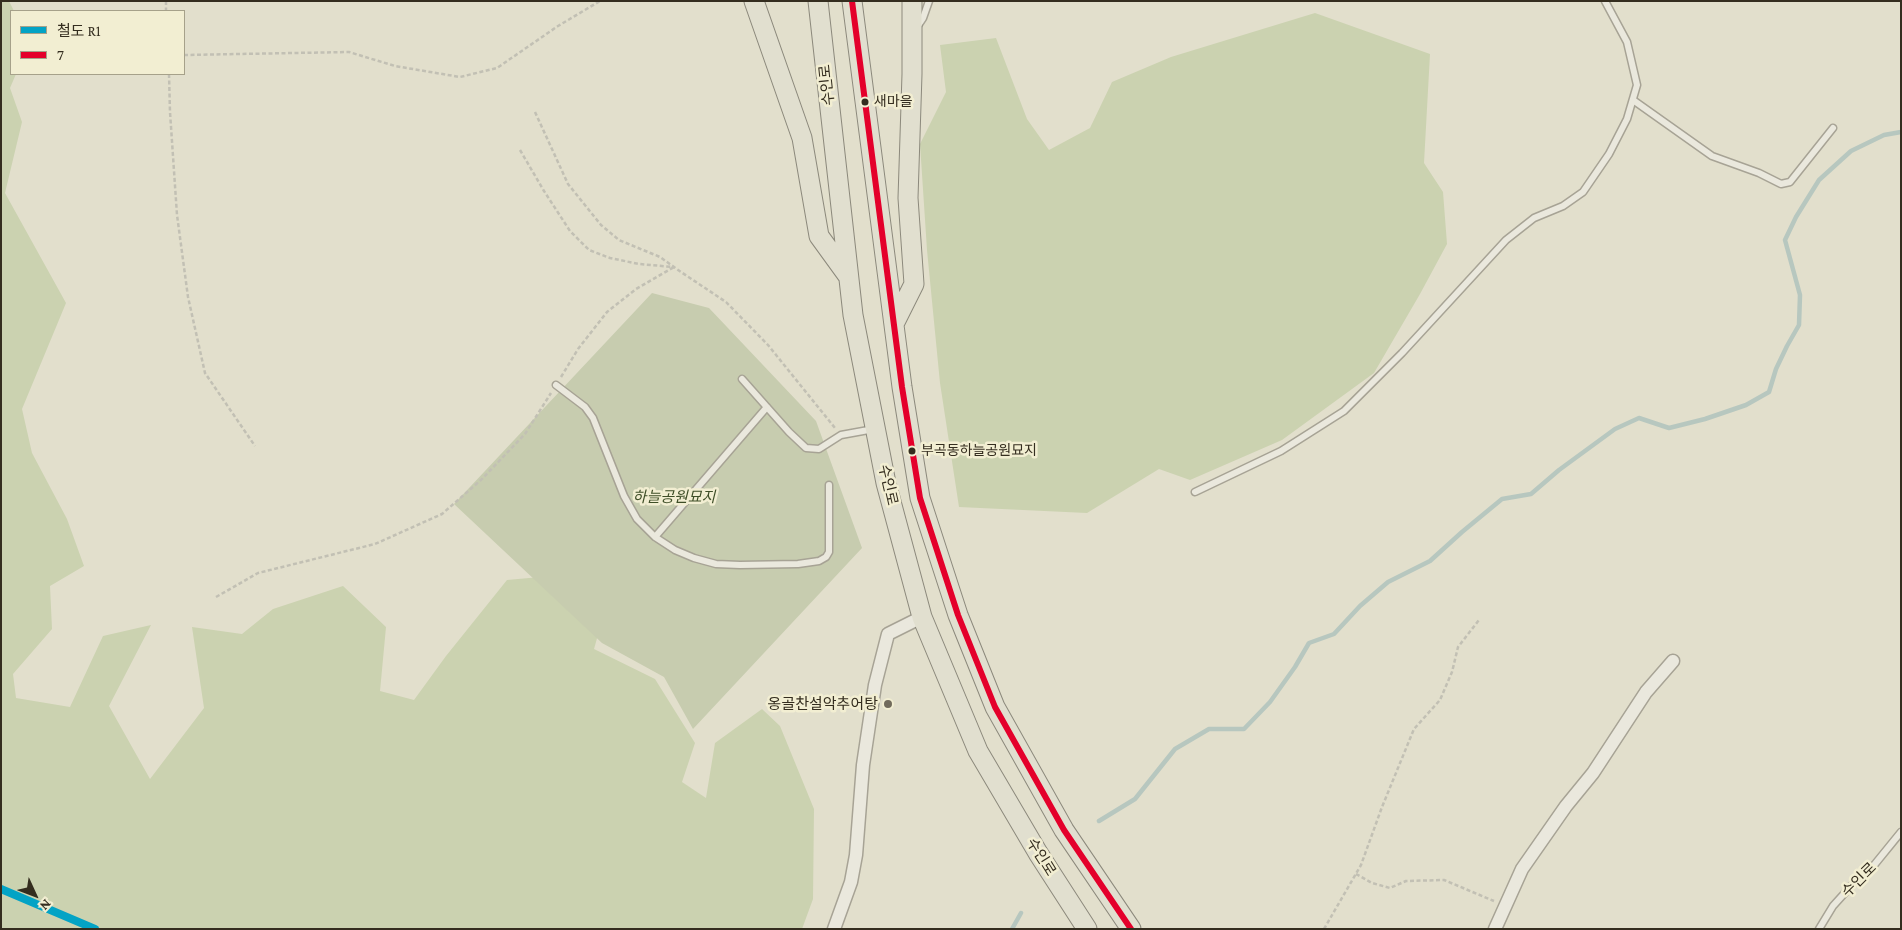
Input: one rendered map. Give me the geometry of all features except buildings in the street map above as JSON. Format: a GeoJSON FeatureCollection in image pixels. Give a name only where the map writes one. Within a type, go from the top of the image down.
{"type":"FeatureCollection","features":[{"type":"Feature","properties":{"kind":"main road"},"geometry":{"type":"LineString","coordinates":[[754,1],[802,138],[819,236],[849,277]]}},
{"type":"Feature","properties":{"kind":"main road","name":"수인로"},"geometry":{"type":"LineString","coordinates":[[818,1],[853,315],[886,483],[922,617],[978,751],[1038,853],[1087,929]]}},
{"type":"Feature","properties":{"kind":"main road","name":"수인로"},"geometry":{"type":"LineString","coordinates":[[852,1],[902,387],[920,498],[958,615],[995,708],[1064,830],[1131,929]]}},
{"type":"Feature","properties":{"kind":"main road"},"geometry":{"type":"LineString","coordinates":[[894,324],[914,284],[908,198],[912,1]]}},
{"type":"Feature","properties":{"kind":"street"},"geometry":{"type":"LineString","coordinates":[[834,929],[850,882],[856,856],[863,765],[875,685],[888,634],[922,617]]}},
{"type":"Feature","properties":{"kind":"street"},"geometry":{"type":"LineString","coordinates":[[1495,929],[1522,869],[1566,806],[1593,774],[1646,692],[1673,662]]}},
{"type":"Feature","properties":{"kind":"lane"},"geometry":{"type":"LineString","coordinates":[[912,35],[923,18],[929,1]]}},
{"type":"Feature","properties":{"kind":"lane"},"geometry":{"type":"LineString","coordinates":[[1195,492],[1281,451],[1344,411],[1402,353],[1506,240],[1534,218],[1563,206],[1583,192],[1609,154],[1627,119],[1637,86],[1627,42],[1605,1]]}},
{"type":"Feature","properties":{"kind":"lane"},"geometry":{"type":"LineString","coordinates":[[1633,100],[1712,156],[1759,173],[1782,184],[1790,182],[1833,128]]}},
{"type":"Feature","properties":{"kind":"lane"},"geometry":{"type":"LineString","coordinates":[[742,379],[789,432],[806,448],[819,448],[841,435],[876,429]]}},
{"type":"Feature","properties":{"kind":"lane"},"geometry":{"type":"LineString","coordinates":[[556,385],[585,407],[593,418],[624,496],[637,519],[655,536],[675,550],[694,558],[716,564],[740,565],[798,564],[826,558],[829,552],[829,484]]}},
{"type":"Feature","properties":{"kind":"lane"},"geometry":{"type":"LineString","coordinates":[[655,536],[766,407]]}},
{"type":"Feature","properties":{"kind":"lane","name":"수인로"},"geometry":{"type":"LineString","coordinates":[[1819,929],[1833,906],[1875,864],[1901,832]]}},
{"type":"Feature","properties":{"kind":"path"},"geometry":{"type":"LineString","coordinates":[[185,55],[349,52],[395,66],[460,77],[497,68],[558,26],[600,1]]}},
{"type":"Feature","properties":{"kind":"path"},"geometry":{"type":"LineString","coordinates":[[169,75],[177,215],[188,297],[205,373],[255,446]]}},
{"type":"Feature","properties":{"kind":"path"},"geometry":{"type":"LineString","coordinates":[[535,112],[568,184],[602,225],[619,240],[660,257],[726,302],[768,344],[841,435]]}},
{"type":"Feature","properties":{"kind":"path"},"geometry":{"type":"LineString","coordinates":[[520,150],[570,231],[589,250],[610,258],[639,264],[674,267]]}},
{"type":"Feature","properties":{"kind":"path"},"geometry":{"type":"LineString","coordinates":[[216,597],[258,574],[375,544],[442,514],[481,480],[526,434],[578,348],[607,312],[636,289],[674,267]]}},
{"type":"Feature","properties":{"kind":"path"},"geometry":{"type":"LineString","coordinates":[[1324,929],[1361,865],[1414,729],[1440,700],[1452,672],[1458,647],[1479,620]]}},
{"type":"Feature","properties":{"kind":"path"},"geometry":{"type":"LineString","coordinates":[[1356,874],[1372,883],[1390,888],[1406,881],[1444,880],[1504,906]]}},
{"type":"Feature","properties":{"kind":"green space"},"geometry":{"type":"Polygon","coordinates":[[[1,1],[9,1],[14,10],[10,10],[10,75],[16,75],[10,88],[22,122],[5,193],[66,303],[22,409],[32,453],[67,519],[84,566],[50,586],[52,629],[13,674],[16,698],[70,707],[103,636],[151,625],[109,706],[150,779],[204,708],[192,627],[242,634],[273,609],[343,586],[386,627],[380,691],[414,700],[446,656],[507,580],[573,574],[603,617],[594,649],[655,679],[695,743],[682,782],[706,798],[715,743],[762,709],[780,726],[814,809],[813,899],[802,929],[1,929],[1,1]]]}},
{"type":"Feature","properties":{"kind":"green space"},"geometry":{"type":"Polygon","coordinates":[[[1315,13],[1430,54],[1424,163],[1443,192],[1447,244],[1374,373],[1282,440],[1190,480],[1159,469],[1087,513],[959,507],[940,383],[927,250],[920,144],[946,92],[940,45],[996,38],[1027,119],[1049,150],[1090,128],[1112,82],[1171,57],[1315,13]]]}},
{"type":"Feature","properties":{"kind":"green space","name":"하늘공원묘지"},"geometry":{"type":"Polygon","coordinates":[[[652,293],[709,308],[816,421],[862,548],[693,729],[664,677],[602,643],[454,504],[652,293]]]}},
{"type":"Feature","properties":{"kind":"waterway"},"geometry":{"type":"LineString","coordinates":[[1099,821],[1135,799],[1175,749],[1209,729],[1244,729],[1270,702],[1295,667],[1309,643],[1334,634],[1360,606],[1388,582],[1430,561],[1502,499],[1531,494],[1559,470],[1615,429],[1639,418],[1669,428],[1705,419],[1746,405],[1769,392],[1776,369],[1799,325],[1800,295],[1785,240],[1796,217],[1819,180],[1851,151],[1884,135],[1901,132]]}},
{"type":"Feature","properties":{"kind":"waterway"},"geometry":{"type":"LineString","coordinates":[[1012,929],[1021,913]]}},
{"type":"Feature","properties":{"kind":"rail line","name":"R1"},"geometry":{"type":"LineString","coordinates":[[1,889],[95,929]]}},
{"type":"Feature","properties":{"kind":"transit line","name":"7"},"geometry":{"type":"LineString","coordinates":[[852,1],[902,387],[920,498],[958,615],[995,707],[1064,830],[1131,929]]}},
{"type":"Feature","properties":{"kind":"place","name":"새마을"},"geometry":{"type":"Point","coordinates":[865,102]}},
{"type":"Feature","properties":{"kind":"place","name":"부곡동하늘공원묘지"},"geometry":{"type":"Point","coordinates":[912,451]}},
{"type":"Feature","properties":{"kind":"place","name":"옹골찬설악추어탕"},"geometry":{"type":"Point","coordinates":[888,704]}}]}
